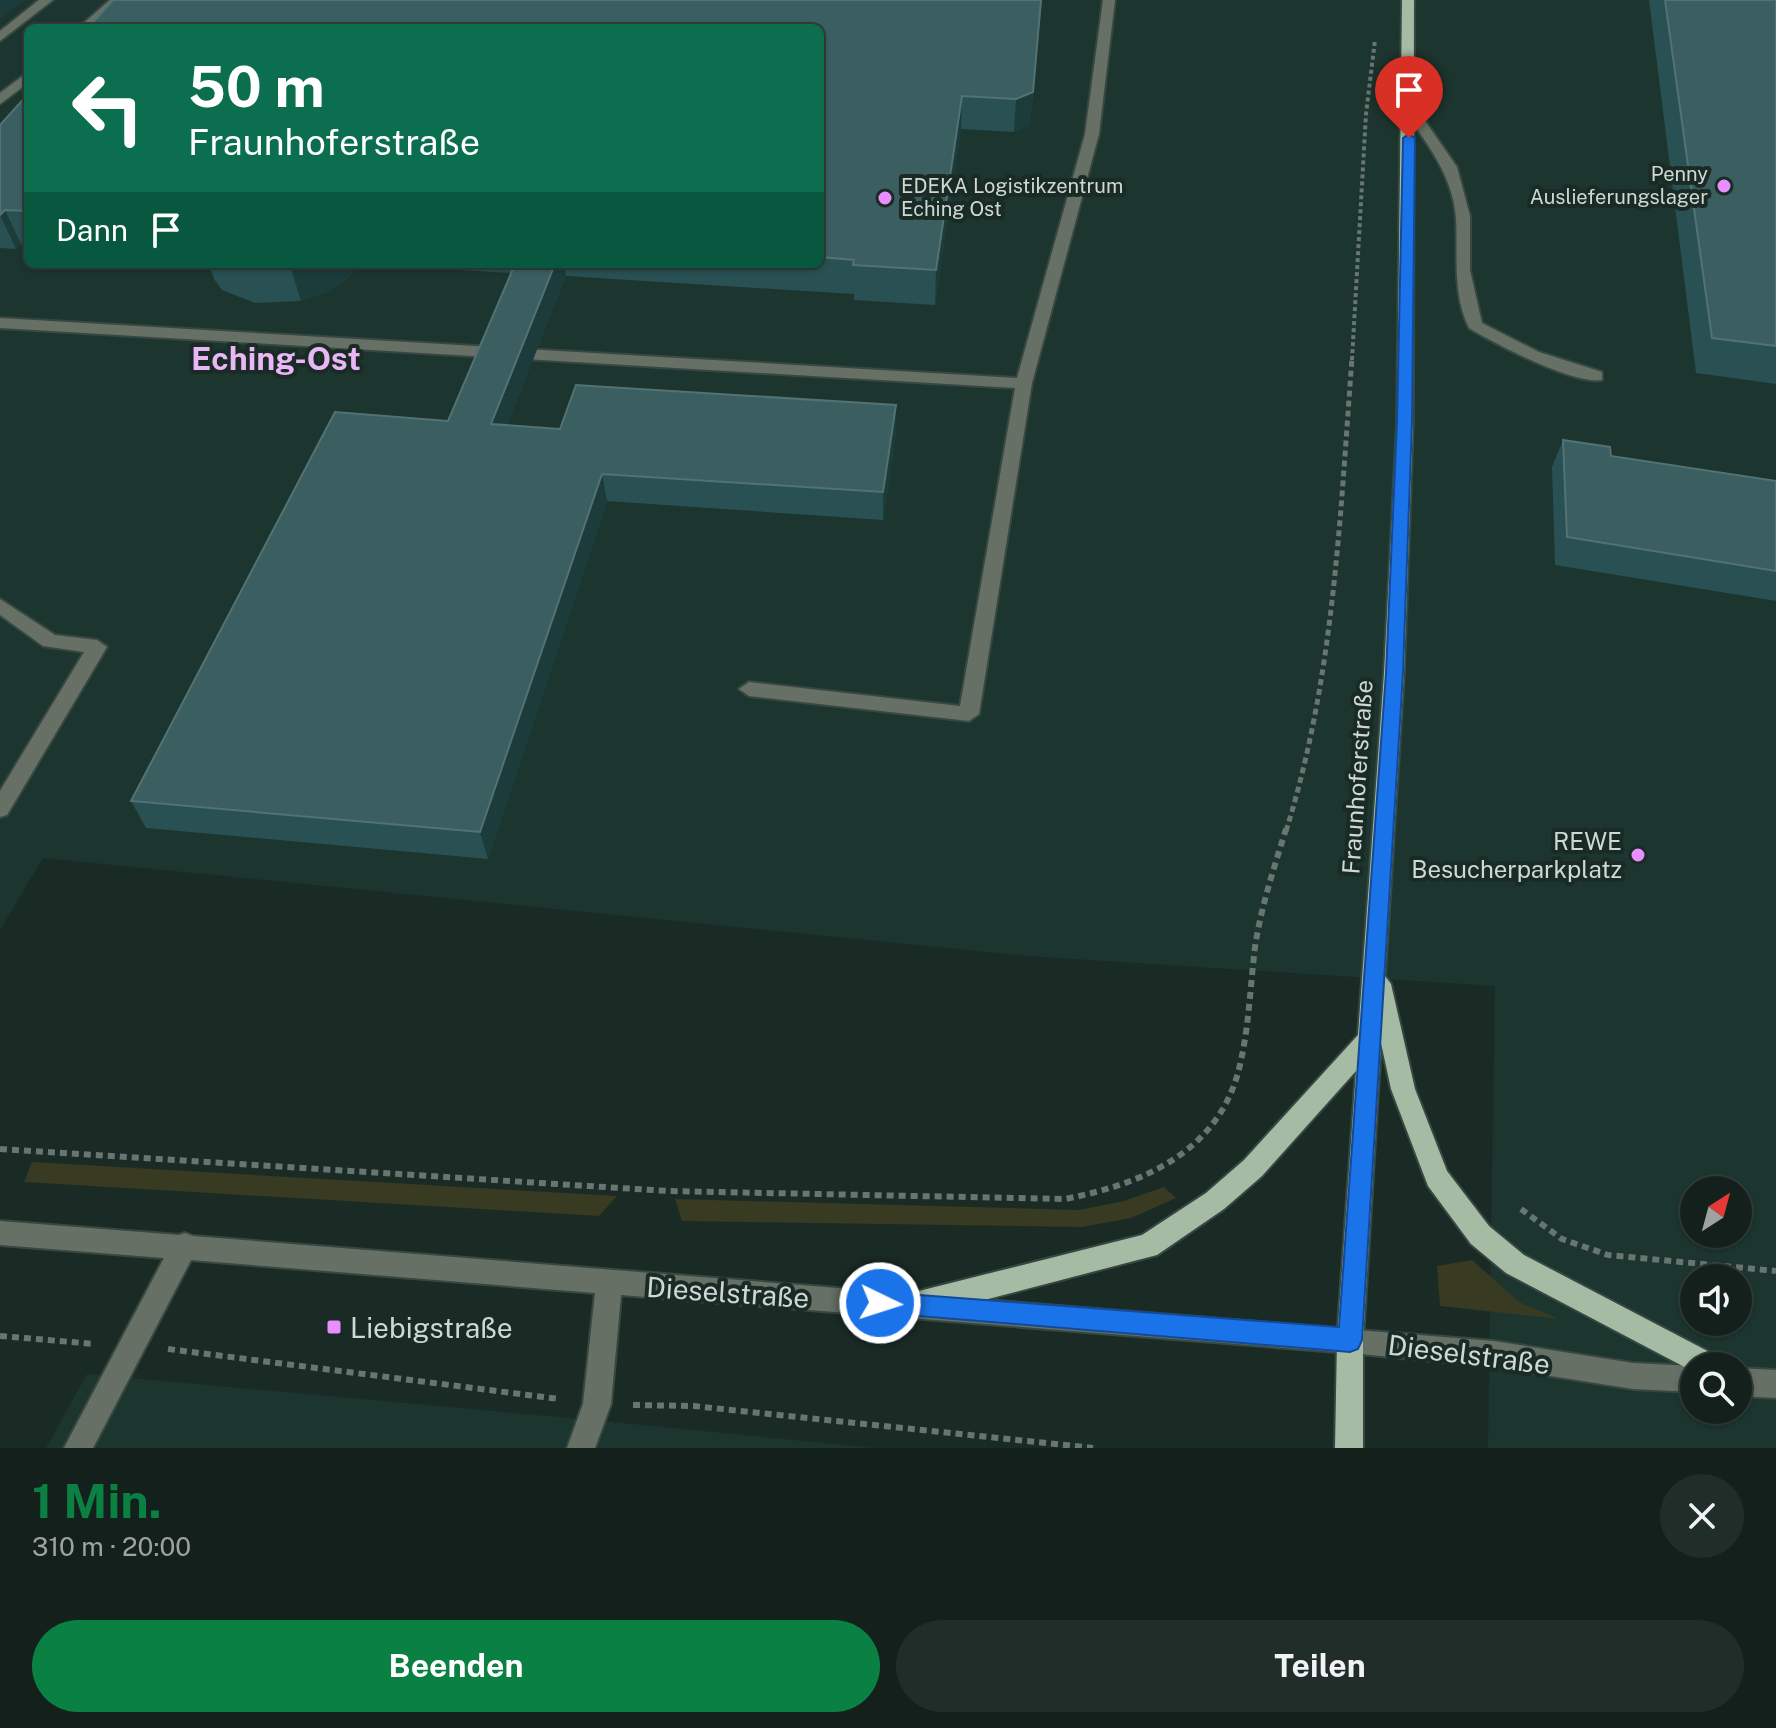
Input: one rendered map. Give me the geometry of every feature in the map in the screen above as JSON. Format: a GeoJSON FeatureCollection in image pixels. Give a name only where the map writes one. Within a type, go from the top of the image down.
{"type":"FeatureCollection","features":[{"type":"Feature","properties":{"kind":"main road","name":"Fraunhoferstraße"},"geometry":{"type":"LineString","coordinates":[[1349,1448],[1350,1340],[1394,673],[1403,469],[1408,7]]}},
{"type":"Feature","properties":{"kind":"main road"},"geometry":{"type":"LineString","coordinates":[[1375,961],[1403,1089],[1437,1178],[1480,1235],[1515,1264],[1683,1352]]}},
{"type":"Feature","properties":{"kind":"main road"},"geometry":{"type":"LineString","coordinates":[[911,1306],[1148,1246],[1215,1201],[1253,1168],[1369,1040]]}},
{"type":"Feature","properties":{"kind":"street"},"geometry":{"type":"LineString","coordinates":[[0,37],[47,0]]}},
{"type":"Feature","properties":{"kind":"street"},"geometry":{"type":"LineString","coordinates":[[89,24],[117,0]]}},
{"type":"Feature","properties":{"kind":"street"},"geometry":{"type":"LineString","coordinates":[[749,689],[969,714],[1024,383],[1092,134],[1109,0]]}},
{"type":"Feature","properties":{"kind":"street"},"geometry":{"type":"LineString","coordinates":[[0,100],[24,79]]}},
{"type":"Feature","properties":{"kind":"street"},"geometry":{"type":"LineString","coordinates":[[1409,108],[1450,167],[1463,216],[1462,270],[1475,325],[1536,358],[1596,376]]}},
{"type":"Feature","properties":{"kind":"street"},"geometry":{"type":"LineString","coordinates":[[0,323],[1024,383]]}},
{"type":"Feature","properties":{"kind":"street"},"geometry":{"type":"LineString","coordinates":[[0,606],[50,641],[97,647],[0,809]]}},
{"type":"Feature","properties":{"kind":"street","name":"Dieselstraße"},"geometry":{"type":"LineString","coordinates":[[0,1233],[185,1245],[609,1282],[1350,1340],[1494,1354],[1633,1376],[1680,1378]]}},
{"type":"Feature","properties":{"kind":"street"},"geometry":{"type":"LineString","coordinates":[[78,1448],[185,1245]]}},
{"type":"Feature","properties":{"kind":"street"},"geometry":{"type":"LineString","coordinates":[[581,1448],[597,1404],[609,1282]]}},
{"type":"Feature","properties":{"kind":"street"},"geometry":{"type":"LineString","coordinates":[[1752,1383],[1776,1384]]}},
{"type":"Feature","properties":{"kind":"path"},"geometry":{"type":"LineString","coordinates":[[0,1149],[668,1191],[1065,1199],[1108,1192],[1148,1178],[1177,1162],[1205,1135],[1226,1106],[1238,1074],[1256,938],[1309,750],[1318,705],[1351,365],[1366,85],[1378,28]]}},
{"type":"Feature","properties":{"kind":"path"},"geometry":{"type":"LineString","coordinates":[[1521,1209],[1562,1239],[1608,1255],[1776,1271]]}},
{"type":"Feature","properties":{"kind":"path"},"geometry":{"type":"LineString","coordinates":[[0,1336],[133,1344],[597,1404],[694,1406],[1093,1448]]}},
{"type":"Feature","properties":{"kind":"shaded area"},"geometry":{"type":"Polygon","coordinates":[[[0,0],[1776,0],[1776,1448],[1488,1448],[1495,986],[1028,956],[43,858],[0,930],[0,0]]]}},
{"type":"Feature","properties":{"kind":"shaded area"},"geometry":{"type":"Polygon","coordinates":[[[87,1374],[602,1421],[874,1448],[46,1448],[87,1374]]]}},
{"type":"Feature","properties":{"kind":"green space"},"geometry":{"type":"Polygon","coordinates":[[[32,1162],[617,1196],[599,1216],[24,1182],[32,1162]]]}},
{"type":"Feature","properties":{"kind":"green space"},"geometry":{"type":"Polygon","coordinates":[[[1164,1187],[1176,1198],[1131,1218],[1082,1227],[682,1221],[675,1199],[1079,1210],[1124,1201],[1164,1187]]]}},
{"type":"Feature","properties":{"kind":"green space"},"geometry":{"type":"Polygon","coordinates":[[[1472,1260],[1519,1302],[1559,1319],[1440,1306],[1437,1266],[1472,1260]]]}},
{"type":"Feature","properties":{"kind":"building","name":"EDEKA Logistikzentrum Eching Ost"},"geometry":{"type":"Polygon","coordinates":[[[113,0],[1041,0],[1033,92],[1016,99],[962,96],[936,270],[853,265],[854,260],[824,257],[824,24],[92,24],[113,0]]]}},
{"type":"Feature","properties":{"kind":"building","name":"Penny Auslieferungslager"},"geometry":{"type":"Polygon","coordinates":[[[1665,0],[1776,0],[1776,346],[1712,338],[1665,0]]]}},
{"type":"Feature","properties":{"kind":"building"},"geometry":{"type":"Polygon","coordinates":[[[24,98],[24,211],[5,210],[0,215],[0,125],[24,98]]]}},
{"type":"Feature","properties":{"kind":"building"},"geometry":{"type":"Polygon","coordinates":[[[513,268],[553,268],[491,424],[560,429],[576,385],[896,405],[883,492],[602,474],[480,832],[131,801],[335,412],[448,421],[513,268]]]}},
{"type":"Feature","properties":{"kind":"building"},"geometry":{"type":"Polygon","coordinates":[[[1563,440],[1610,447],[1611,456],[1776,481],[1776,571],[1567,537],[1563,440]]]}},
{"type":"Feature","properties":{"kind":"place","name":"Penny Auslieferungslager"},"geometry":{"type":"Point","coordinates":[1724,186]}},
{"type":"Feature","properties":{"kind":"place","name":"EDEKA Logistikzentrum Eching Ost"},"geometry":{"type":"Point","coordinates":[885,198]}},
{"type":"Feature","properties":{"kind":"place","name":"REWE Besucherparkplatz"},"geometry":{"type":"Point","coordinates":[1638,855]}},
{"type":"Feature","properties":{"kind":"place","name":"Liebigstraße"},"geometry":{"type":"Point","coordinates":[334,1327]}},
{"type":"Feature","properties":{"kind":"district","name":"Eching-Ost"},"geometry":{"type":"Point","coordinates":[276,358]}},
{"type":"Feature","properties":{"kind":"route"},"geometry":{"type":"LineString","coordinates":[[880,1303],[1350,1340],[1394,673],[1405,422],[1409,138]]}}]}
